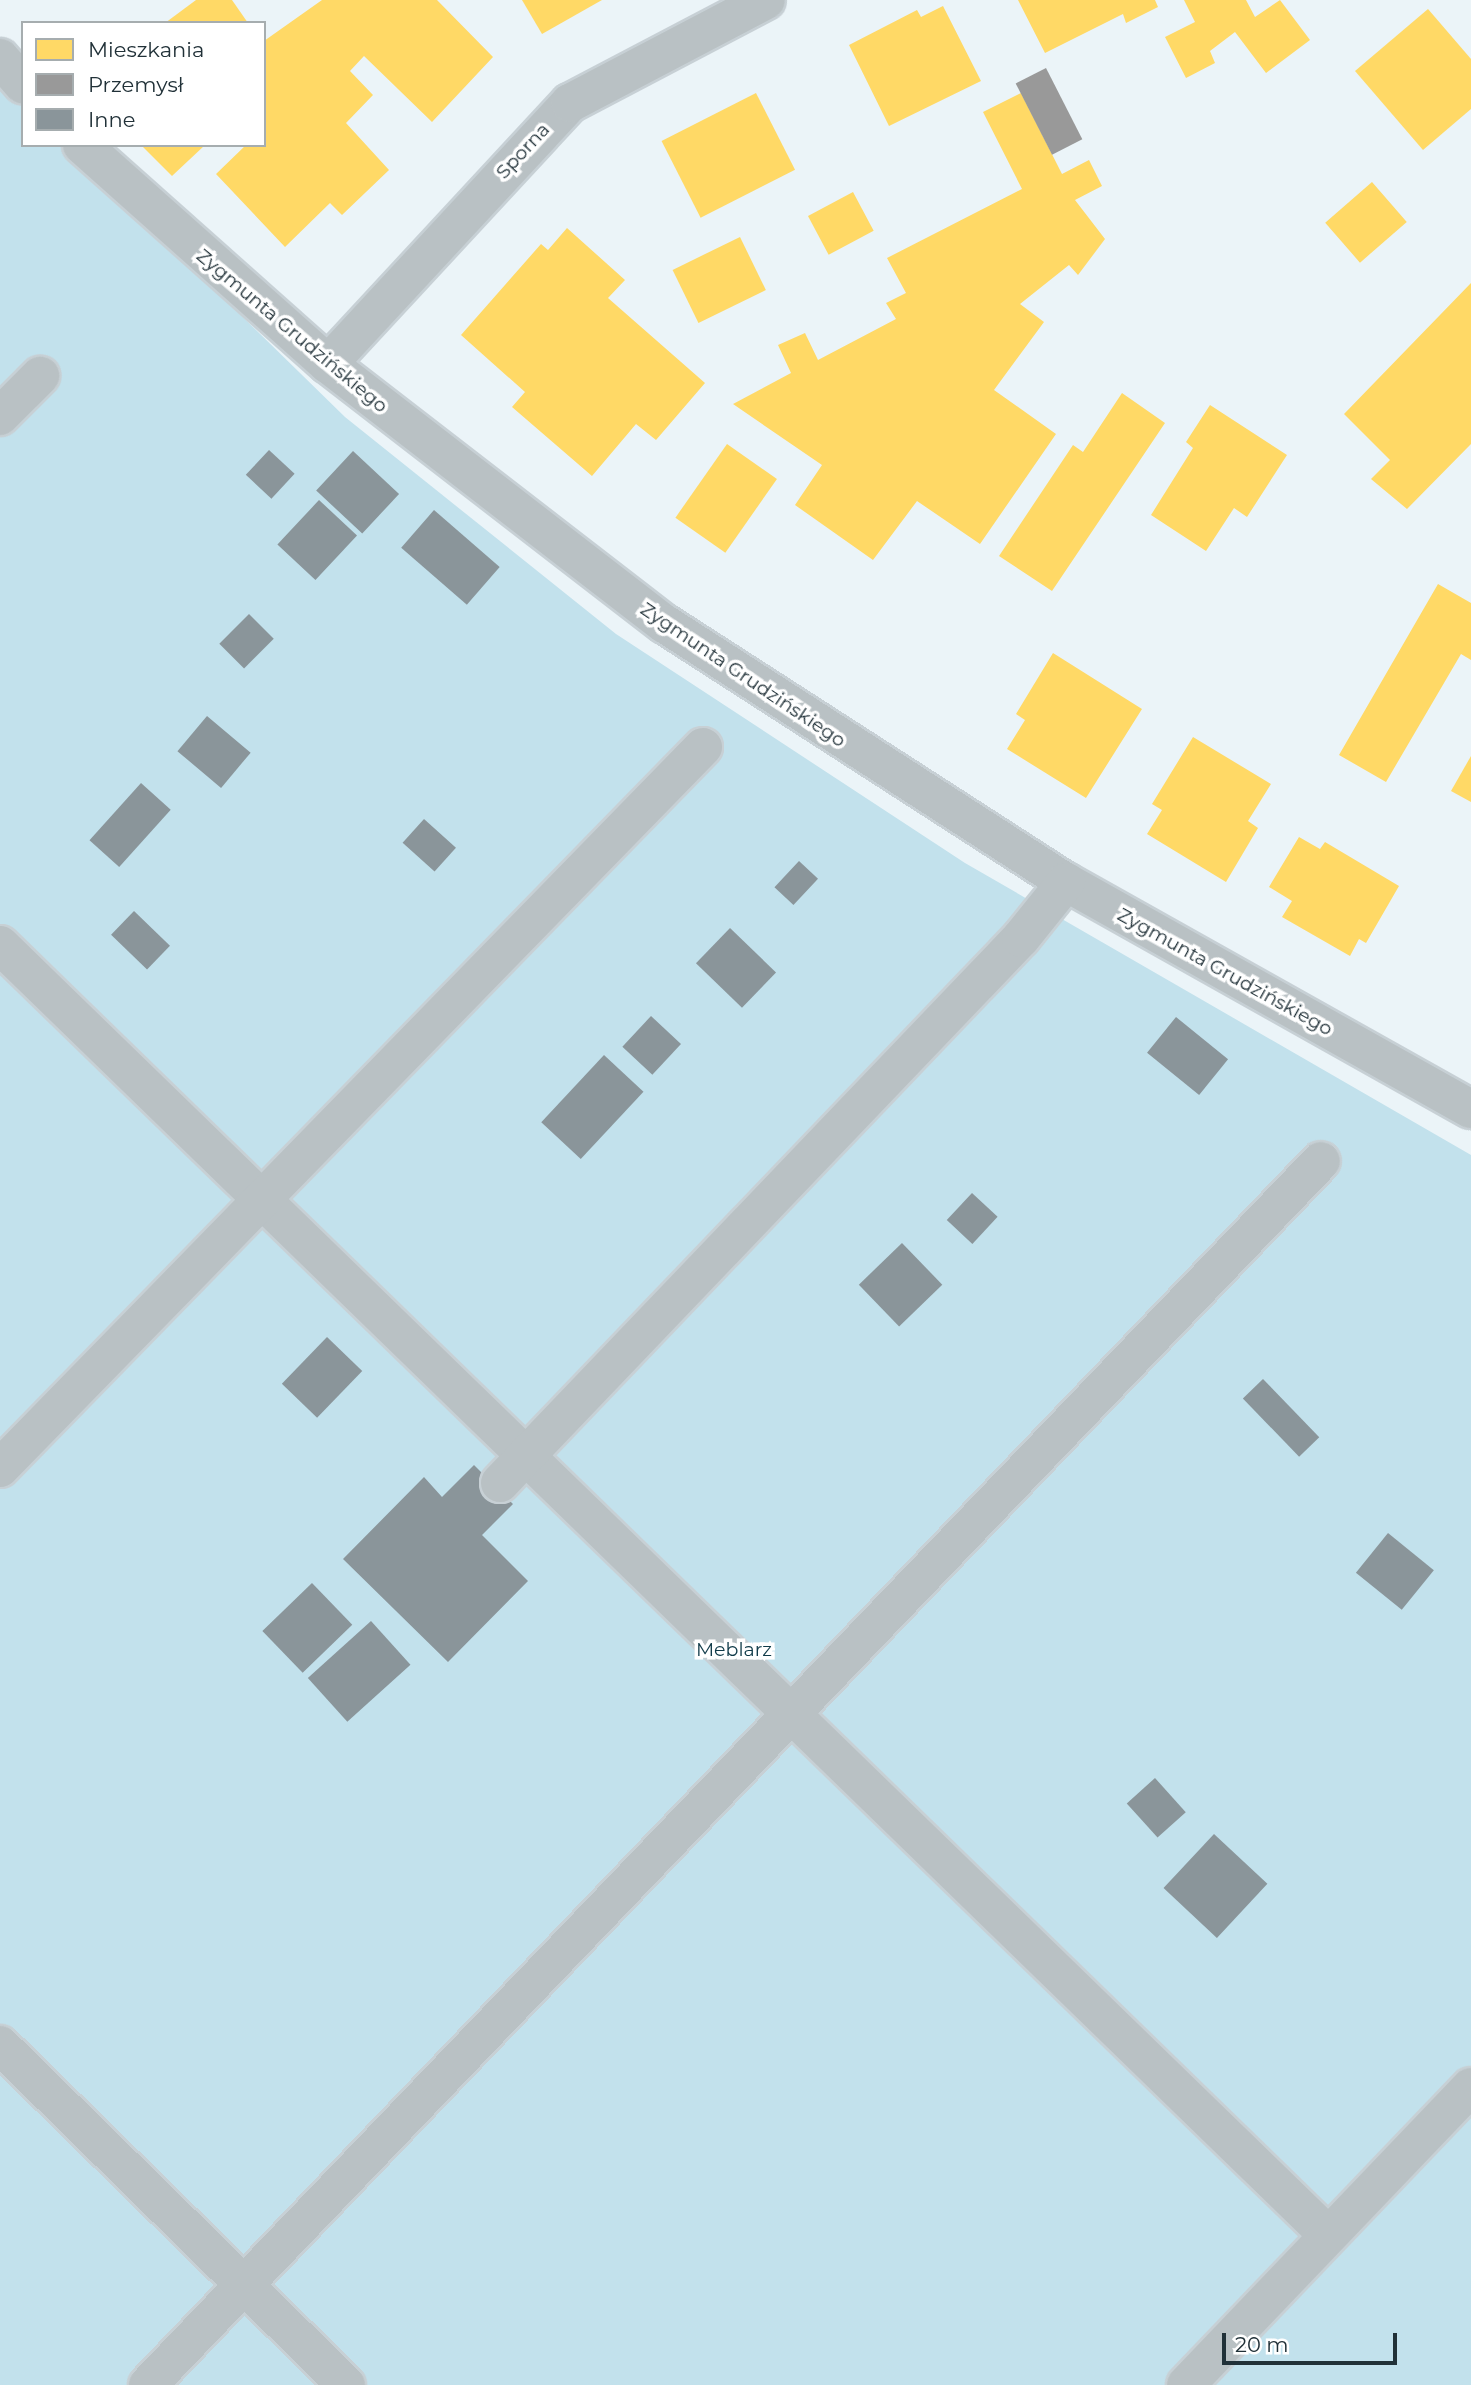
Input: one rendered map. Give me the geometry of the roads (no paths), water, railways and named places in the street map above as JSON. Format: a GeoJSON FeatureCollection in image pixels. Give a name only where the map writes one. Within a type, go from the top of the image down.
{"type":"FeatureCollection","features":[{"type":"Feature","properties":{"kind":"street","name":"Sporna"},"geometry":{"type":"LineString","coordinates":[[328,364],[564,108],[766,0]]}},
{"type":"Feature","properties":{"kind":"street"},"geometry":{"type":"LineString","coordinates":[[0,58],[21,83]]}},
{"type":"Feature","properties":{"kind":"street","name":"Zygmunta Grudzińskiego"},"geometry":{"type":"LineString","coordinates":[[84,147],[328,364],[664,624],[1066,882],[1471,1109]]}},
{"type":"Feature","properties":{"kind":"street"},"geometry":{"type":"LineString","coordinates":[[0,416],[40,376]]}},
{"type":"Feature","properties":{"kind":"street"},"geometry":{"type":"LineString","coordinates":[[0,1468],[703,747]]}},
{"type":"Feature","properties":{"kind":"street"},"geometry":{"type":"LineString","coordinates":[[512,1470],[1021,938],[1066,882]]}},
{"type":"Feature","properties":{"kind":"street"},"geometry":{"type":"LineString","coordinates":[[0,945],[263,1201],[512,1470],[790,1713],[1328,2235]]}},
{"type":"Feature","properties":{"kind":"street"},"geometry":{"type":"LineString","coordinates":[[148,2385],[1321,1161]]}},
{"type":"Feature","properties":{"kind":"street"},"geometry":{"type":"LineString","coordinates":[[0,2045],[346,2385]]}},
{"type":"Feature","properties":{"kind":"street"},"geometry":{"type":"LineString","coordinates":[[1186,2385],[1471,2087]]}},
{"type":"Feature","properties":{"kind":"park label","name":"Meblarz"},"geometry":{"type":"Point","coordinates":[734,1650]}}]}
